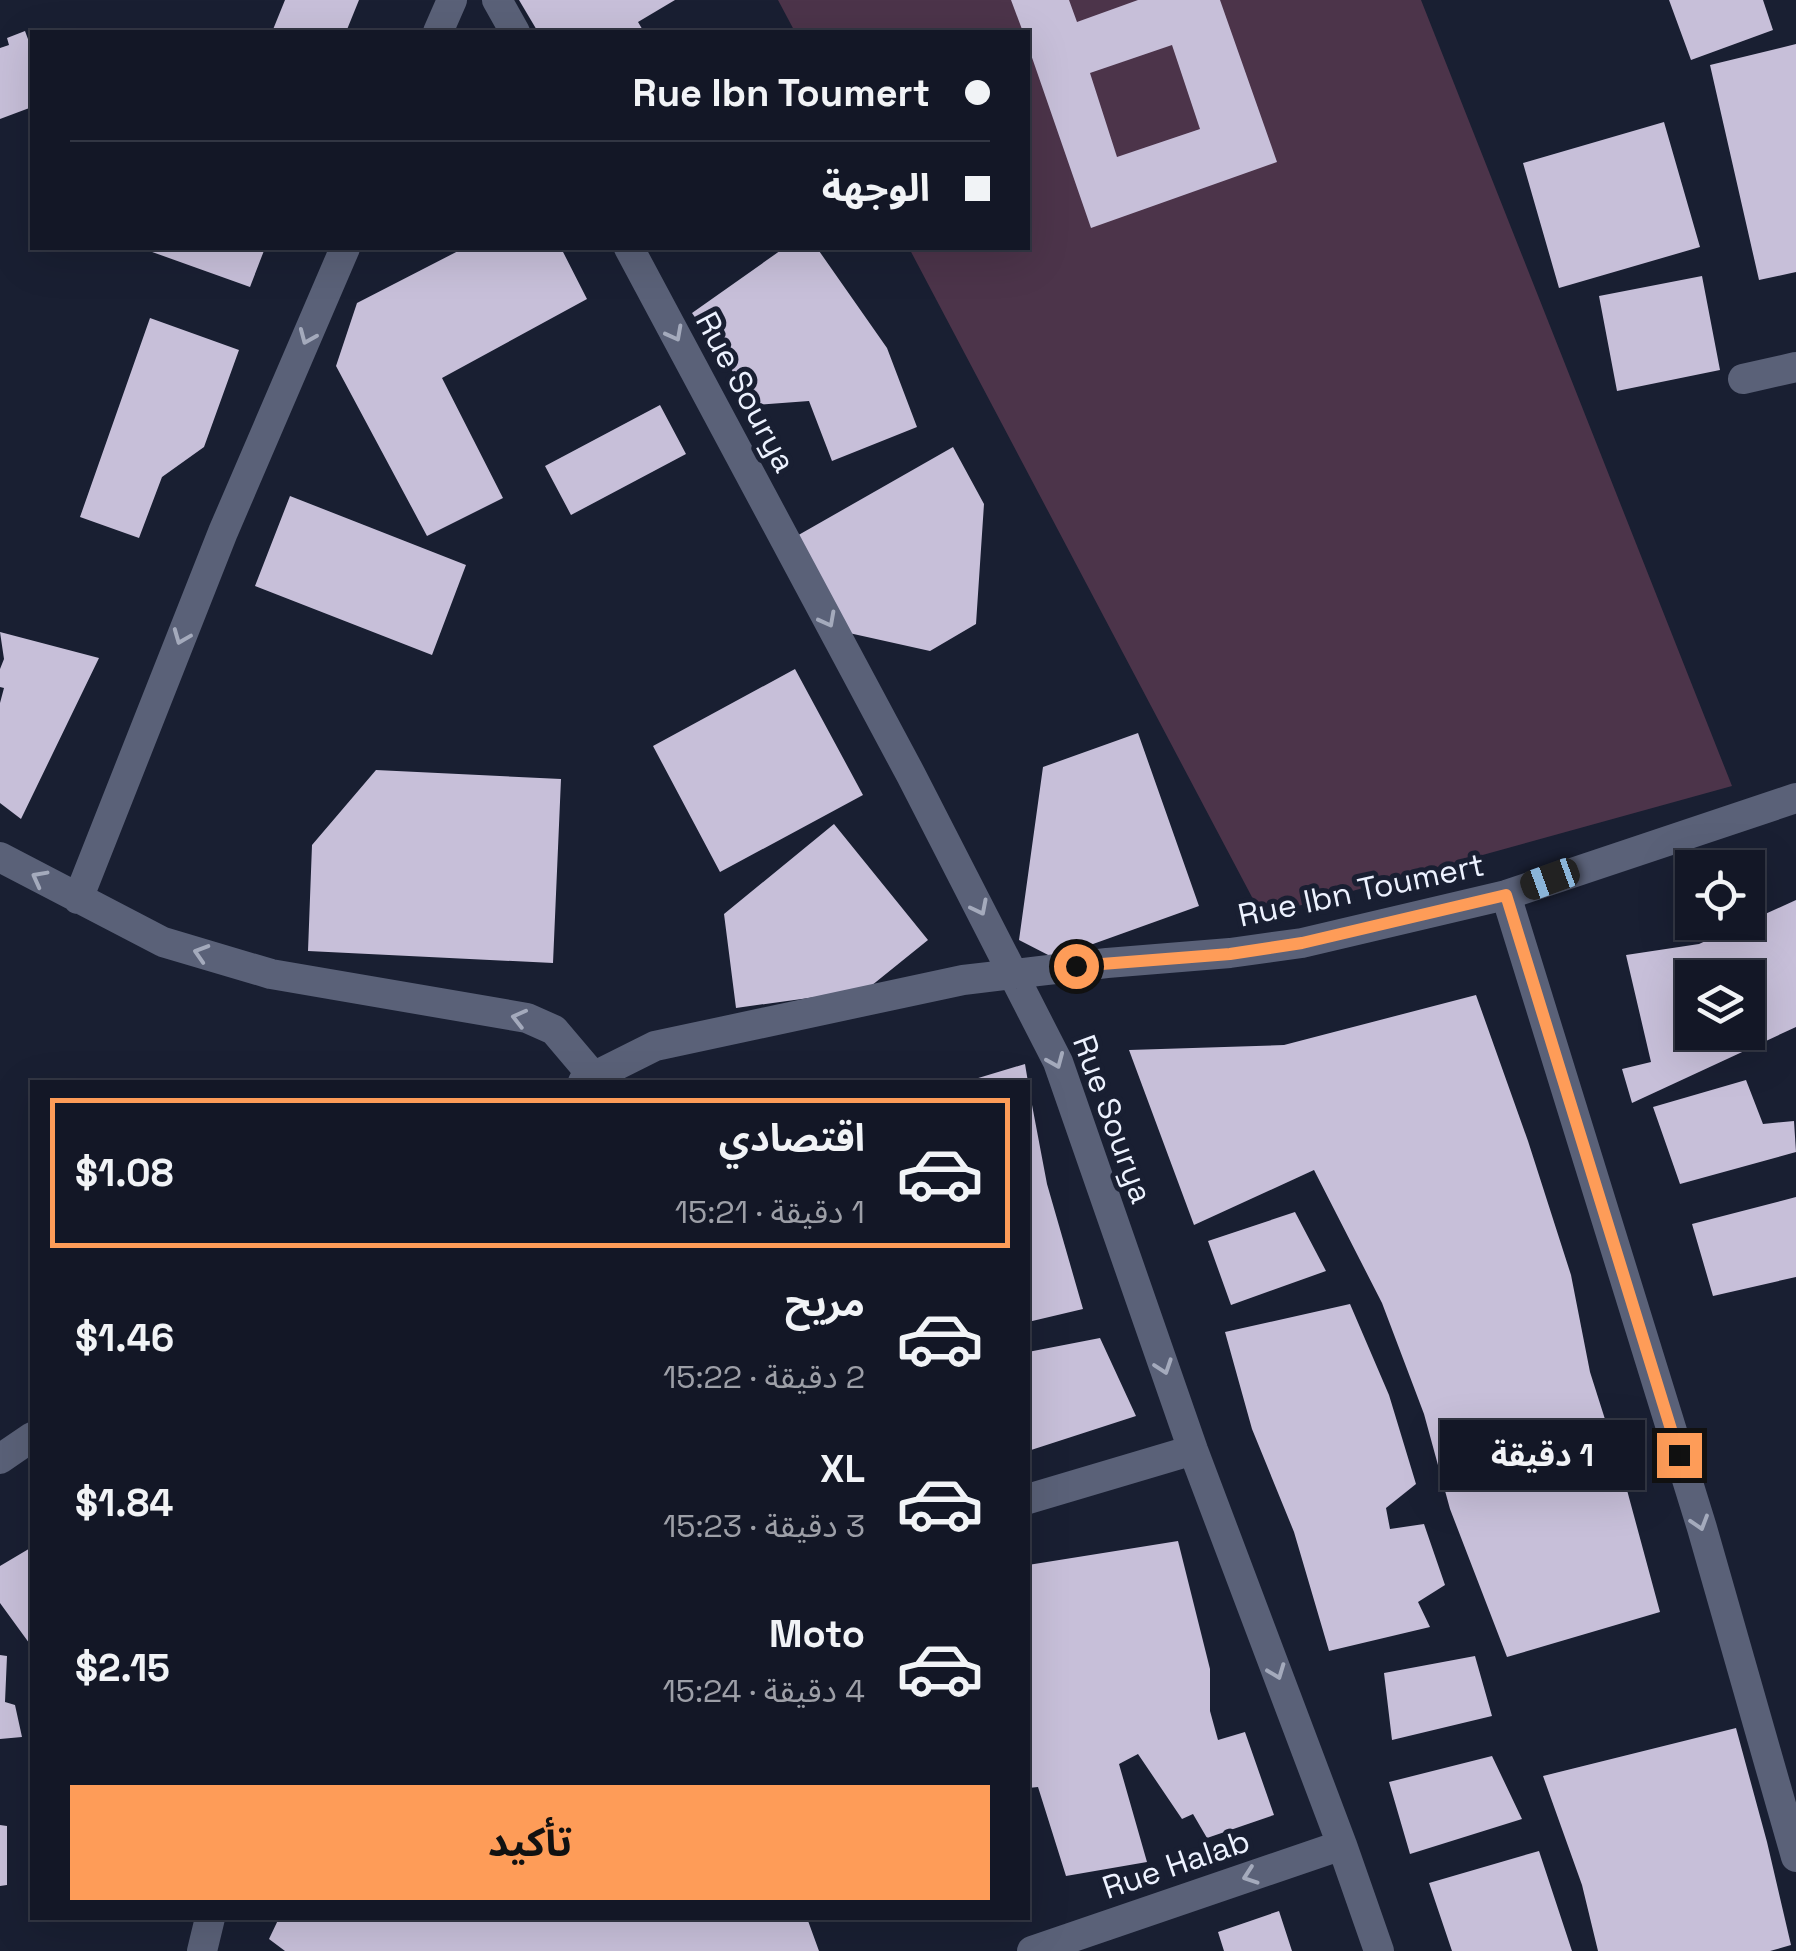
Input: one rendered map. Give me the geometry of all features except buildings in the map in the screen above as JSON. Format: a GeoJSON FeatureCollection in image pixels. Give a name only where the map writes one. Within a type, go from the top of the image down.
{"type":"FeatureCollection","features":[{"type":"Feature","properties":{"kind":"street"},"geometry":{"type":"LineString","coordinates":[[439,30],[452,0]]}},
{"type":"Feature","properties":{"kind":"street"},"geometry":{"type":"LineString","coordinates":[[497,0],[513,30]]}},
{"type":"Feature","properties":{"kind":"street"},"geometry":{"type":"LineString","coordinates":[[78,899],[223,532],[345,250]]}},
{"type":"Feature","properties":{"kind":"street","name":"Rue Sourya"},"geometry":{"type":"LineString","coordinates":[[630,250],[902,758],[1058,1062],[1193,1450],[1379,1951]]}},
{"type":"Feature","properties":{"kind":"street"},"geometry":{"type":"LineString","coordinates":[[1743,379],[1796,367]]}},
{"type":"Feature","properties":{"kind":"street","name":"Rue Ibn Toumert"},"geometry":{"type":"LineString","coordinates":[[590,1080],[655,1046],[963,980],[1108,962],[1230,954],[1302,943],[1506,895],[1796,798]]}},
{"type":"Feature","properties":{"kind":"street"},"geometry":{"type":"LineString","coordinates":[[0,857],[163,942],[272,974],[527,1018],[554,1030],[590,1080]]}},
{"type":"Feature","properties":{"kind":"street"},"geometry":{"type":"LineString","coordinates":[[1506,895],[1702,1528],[1796,1857]]}},
{"type":"Feature","properties":{"kind":"street"},"geometry":{"type":"LineString","coordinates":[[1030,1498],[1193,1450]]}},
{"type":"Feature","properties":{"kind":"street","name":"Rue Halab"},"geometry":{"type":"LineString","coordinates":[[1032,1951],[1342,1844]]}},
{"type":"Feature","properties":{"kind":"street"},"geometry":{"type":"LineString","coordinates":[[202,1951],[210,1920]]}},
{"type":"Feature","properties":{"kind":"shaded area"},"geometry":{"type":"Polygon","coordinates":[[[778,0],[1421,0],[1732,786],[1262,916],[910,250],[1030,250],[1030,30],[794,30],[778,0]]]}},
{"type":"Feature","properties":{"kind":"route"},"geometry":{"type":"LineString","coordinates":[[1076,966],[1230,954],[1302,943],[1506,895],[1679,1455]]}}]}
